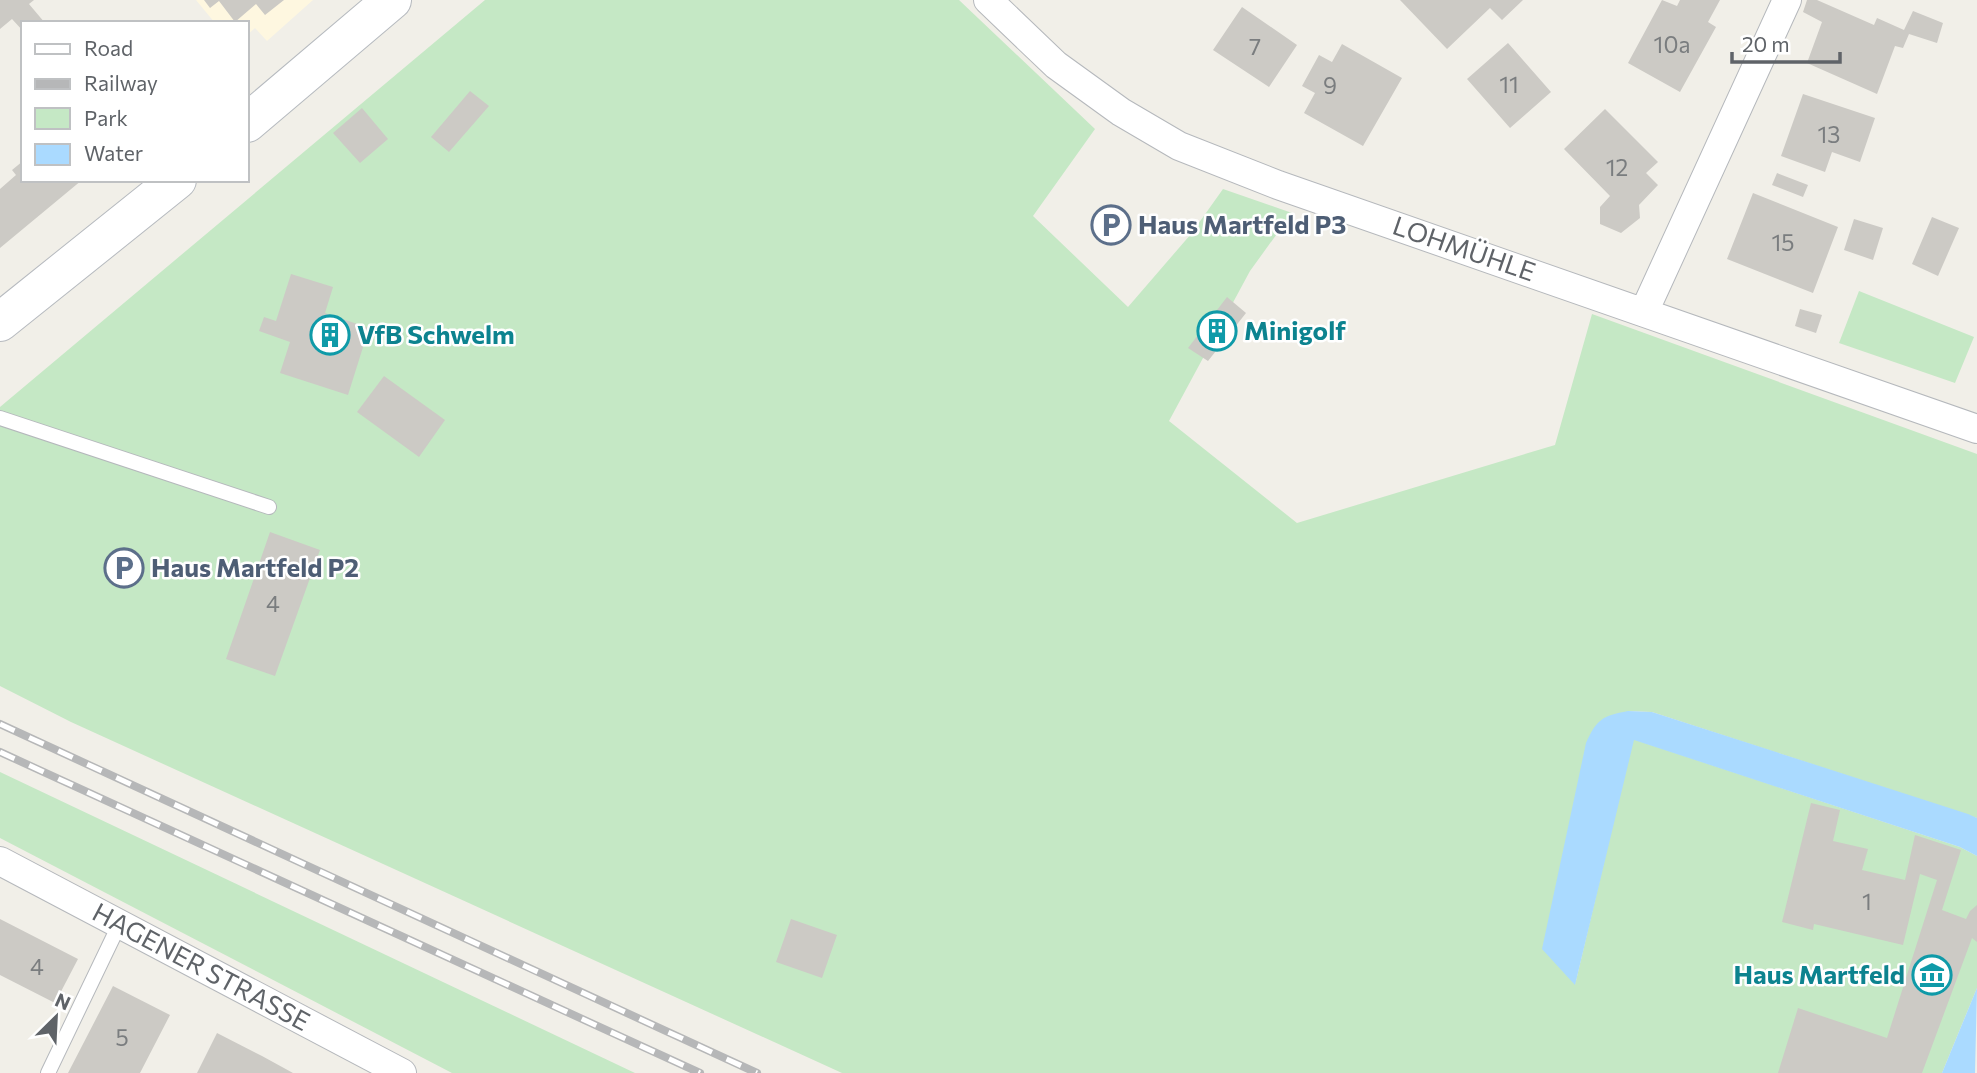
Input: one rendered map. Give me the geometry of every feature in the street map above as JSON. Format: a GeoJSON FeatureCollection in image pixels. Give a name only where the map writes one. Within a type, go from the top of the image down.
{"type":"FeatureCollection","features":[{"type":"Feature","properties":{"kind":"main road"},"geometry":{"type":"LineString","coordinates":[[248,122],[392,0]]}},
{"type":"Feature","properties":{"kind":"main road"},"geometry":{"type":"LineString","coordinates":[[0,322],[175,182]]}},
{"type":"Feature","properties":{"kind":"street","name":"LOHMÜHLE"},"geometry":{"type":"LineString","coordinates":[[989,0],[1056,65],[1121,112],[1178,146],[1278,185],[1977,429]]}},
{"type":"Feature","properties":{"kind":"street"},"geometry":{"type":"LineString","coordinates":[[1644,312],[1787,0]]}},
{"type":"Feature","properties":{"kind":"street","name":"HAGENER STRASSE"},"geometry":{"type":"LineString","coordinates":[[0,861],[402,1073]]}},
{"type":"Feature","properties":{"kind":"lane"},"geometry":{"type":"LineString","coordinates":[[0,418],[269,506]]}},
{"type":"Feature","properties":{"kind":"lane"},"geometry":{"type":"LineString","coordinates":[[47,1073],[120,923]]}},
{"type":"Feature","properties":{"kind":"shaded area"},"geometry":{"type":"Polygon","coordinates":[[[196,0],[313,0],[267,41],[255,28],[248,34],[248,21],[213,21],[196,0]]]}},
{"type":"Feature","properties":{"kind":"green space"},"geometry":{"type":"Polygon","coordinates":[[[485,0],[959,0],[1095,129],[1033,216],[1128,307],[1191,234],[1223,189],[1292,213],[1250,271],[1169,421],[1297,523],[1555,445],[1592,314],[1977,454],[1977,818],[1652,712],[1628,711],[1575,985],[1633,739],[1960,847],[1977,856],[1977,988],[1942,1073],[842,1073],[71,722],[0,686],[0,407],[485,0]]]}},
{"type":"Feature","properties":{"kind":"green space"},"geometry":{"type":"Polygon","coordinates":[[[1859,291],[1974,337],[1955,383],[1839,343],[1859,291]]]}},
{"type":"Feature","properties":{"kind":"green space"},"geometry":{"type":"Polygon","coordinates":[[[0,772],[635,1073],[452,1073],[0,838],[0,772]]]}},
{"type":"Feature","properties":{"kind":"water"},"geometry":{"type":"Polygon","coordinates":[[[1628,711],[1652,712],[1968,814],[1977,818],[1977,856],[1960,847],[1634,740],[1575,985],[1542,949],[1586,743],[1601,720],[1628,711]]]}},
{"type":"Feature","properties":{"kind":"water"},"geometry":{"type":"Polygon","coordinates":[[[1977,988],[1975,1073],[1942,1073],[1977,988]]]}},
{"type":"Feature","properties":{"kind":"building"},"geometry":{"type":"Polygon","coordinates":[[[0,0],[34,0],[29,4],[43,21],[21,21],[21,29],[12,19],[0,29],[0,0]]]}},
{"type":"Feature","properties":{"kind":"building"},"geometry":{"type":"Polygon","coordinates":[[[204,0],[284,0],[265,15],[256,4],[236,21],[219,1],[210,8],[204,0]]]}},
{"type":"Feature","properties":{"kind":"building"},"geometry":{"type":"Polygon","coordinates":[[[1400,0],[1523,0],[1502,20],[1490,8],[1447,49],[1400,0]]]}},
{"type":"Feature","properties":{"kind":"building"},"geometry":{"type":"Polygon","coordinates":[[[1662,0],[1677,6],[1680,0],[1720,0],[1708,22],[1716,27],[1680,92],[1628,63],[1662,0]]]}},
{"type":"Feature","properties":{"kind":"building"},"geometry":{"type":"Polygon","coordinates":[[[1807,0],[1817,0],[1874,25],[1877,18],[1904,30],[1913,11],[1943,23],[1937,43],[1909,34],[1903,48],[1895,46],[1877,94],[1807,63],[1822,22],[1803,12],[1807,0]]]}},
{"type":"Feature","properties":{"kind":"building"},"geometry":{"type":"Polygon","coordinates":[[[1242,7],[1297,45],[1269,87],[1213,50],[1242,7]]]}},
{"type":"Feature","properties":{"kind":"building"},"geometry":{"type":"Polygon","coordinates":[[[1508,43],[1551,92],[1510,128],[1467,79],[1508,43]]]}},
{"type":"Feature","properties":{"kind":"building"},"geometry":{"type":"Polygon","coordinates":[[[1342,44],[1402,78],[1363,146],[1304,113],[1315,93],[1302,86],[1319,55],[1332,62],[1342,44]]]}},
{"type":"Feature","properties":{"kind":"building"},"geometry":{"type":"Polygon","coordinates":[[[470,91],[489,106],[449,152],[431,137],[470,91]]]}},
{"type":"Feature","properties":{"kind":"building"},"geometry":{"type":"Polygon","coordinates":[[[1803,94],[1875,118],[1860,162],[1832,152],[1825,172],[1781,156],[1803,94]]]}},
{"type":"Feature","properties":{"kind":"building"},"geometry":{"type":"Polygon","coordinates":[[[362,108],[388,139],[360,163],[333,133],[362,108]]]}},
{"type":"Feature","properties":{"kind":"building"},"geometry":{"type":"Polygon","coordinates":[[[1605,109],[1658,162],[1646,173],[1658,185],[1639,205],[1640,218],[1621,233],[1600,224],[1600,207],[1610,196],[1564,149],[1605,109]]]}},
{"type":"Feature","properties":{"kind":"building"},"geometry":{"type":"Polygon","coordinates":[[[21,163],[21,182],[80,182],[0,248],[0,189],[16,175],[12,170],[21,163]]]}},
{"type":"Feature","properties":{"kind":"building"},"geometry":{"type":"Polygon","coordinates":[[[1777,173],[1808,185],[1803,197],[1772,185],[1777,173]]]}},
{"type":"Feature","properties":{"kind":"building"},"geometry":{"type":"Polygon","coordinates":[[[1753,193],[1838,227],[1813,293],[1727,259],[1753,193]]]}},
{"type":"Feature","properties":{"kind":"building"},"geometry":{"type":"Polygon","coordinates":[[[1932,217],[1959,228],[1938,276],[1912,264],[1932,217]]]}},
{"type":"Feature","properties":{"kind":"building"},"geometry":{"type":"Polygon","coordinates":[[[1854,219],[1883,228],[1873,260],[1844,250],[1854,219]]]}},
{"type":"Feature","properties":{"kind":"building","name":"VfB Schwelm"},"geometry":{"type":"Polygon","coordinates":[[[291,274],[333,287],[325,313],[369,328],[348,395],[280,373],[290,342],[259,331],[264,317],[276,321],[291,274]]]}},
{"type":"Feature","properties":{"kind":"building","name":"Minigolf"},"geometry":{"type":"Polygon","coordinates":[[[1227,297],[1246,313],[1208,361],[1188,348],[1227,297]]]}},
{"type":"Feature","properties":{"kind":"building"},"geometry":{"type":"Polygon","coordinates":[[[1800,309],[1822,315],[1816,333],[1795,326],[1800,309]]]}},
{"type":"Feature","properties":{"kind":"building"},"geometry":{"type":"Polygon","coordinates":[[[384,376],[445,420],[419,457],[357,412],[384,376]]]}},
{"type":"Feature","properties":{"kind":"building"},"geometry":{"type":"Polygon","coordinates":[[[270,532],[320,550],[275,676],[226,659],[270,532]]]}},
{"type":"Feature","properties":{"kind":"building"},"geometry":{"type":"Polygon","coordinates":[[[1811,803],[1840,810],[1833,841],[1868,849],[1862,870],[1905,880],[1915,835],[1961,850],[1942,910],[1966,919],[1977,905],[1977,942],[1972,938],[1922,1073],[1778,1073],[1798,1008],[1887,1038],[1937,880],[1920,874],[1903,945],[1814,924],[1813,930],[1782,922],[1811,803]]]}},
{"type":"Feature","properties":{"kind":"building"},"geometry":{"type":"Polygon","coordinates":[[[0,919],[78,959],[55,1003],[0,975],[0,919]]]}},
{"type":"Feature","properties":{"kind":"building"},"geometry":{"type":"Polygon","coordinates":[[[791,919],[837,935],[822,978],[776,962],[791,919]]]}},
{"type":"Feature","properties":{"kind":"building"},"geometry":{"type":"Polygon","coordinates":[[[113,986],[170,1015],[140,1073],[68,1073],[113,986]]]}},
{"type":"Feature","properties":{"kind":"building"},"geometry":{"type":"Polygon","coordinates":[[[217,1033],[262,1056],[293,1073],[197,1073],[217,1033]]]}},
{"type":"Feature","properties":{"kind":"railway"},"geometry":{"type":"LineString","coordinates":[[0,724],[757,1073]]}},
{"type":"Feature","properties":{"kind":"railway"},"geometry":{"type":"LineString","coordinates":[[0,752],[700,1073]]}},
{"type":"Feature","properties":{"kind":"place","name":"Haus Martfeld P3"},"geometry":{"type":"Point","coordinates":[1111,225]}},
{"type":"Feature","properties":{"kind":"place","name":"Minigolf"},"geometry":{"type":"Point","coordinates":[1217,331]}},
{"type":"Feature","properties":{"kind":"place","name":"VfB Schwelm"},"geometry":{"type":"Point","coordinates":[330,335]}},
{"type":"Feature","properties":{"kind":"place","name":"Haus Martfeld P2"},"geometry":{"type":"Point","coordinates":[124,568]}},
{"type":"Feature","properties":{"kind":"place","name":"Haus Martfeld"},"geometry":{"type":"Point","coordinates":[1932,975]}}]}
